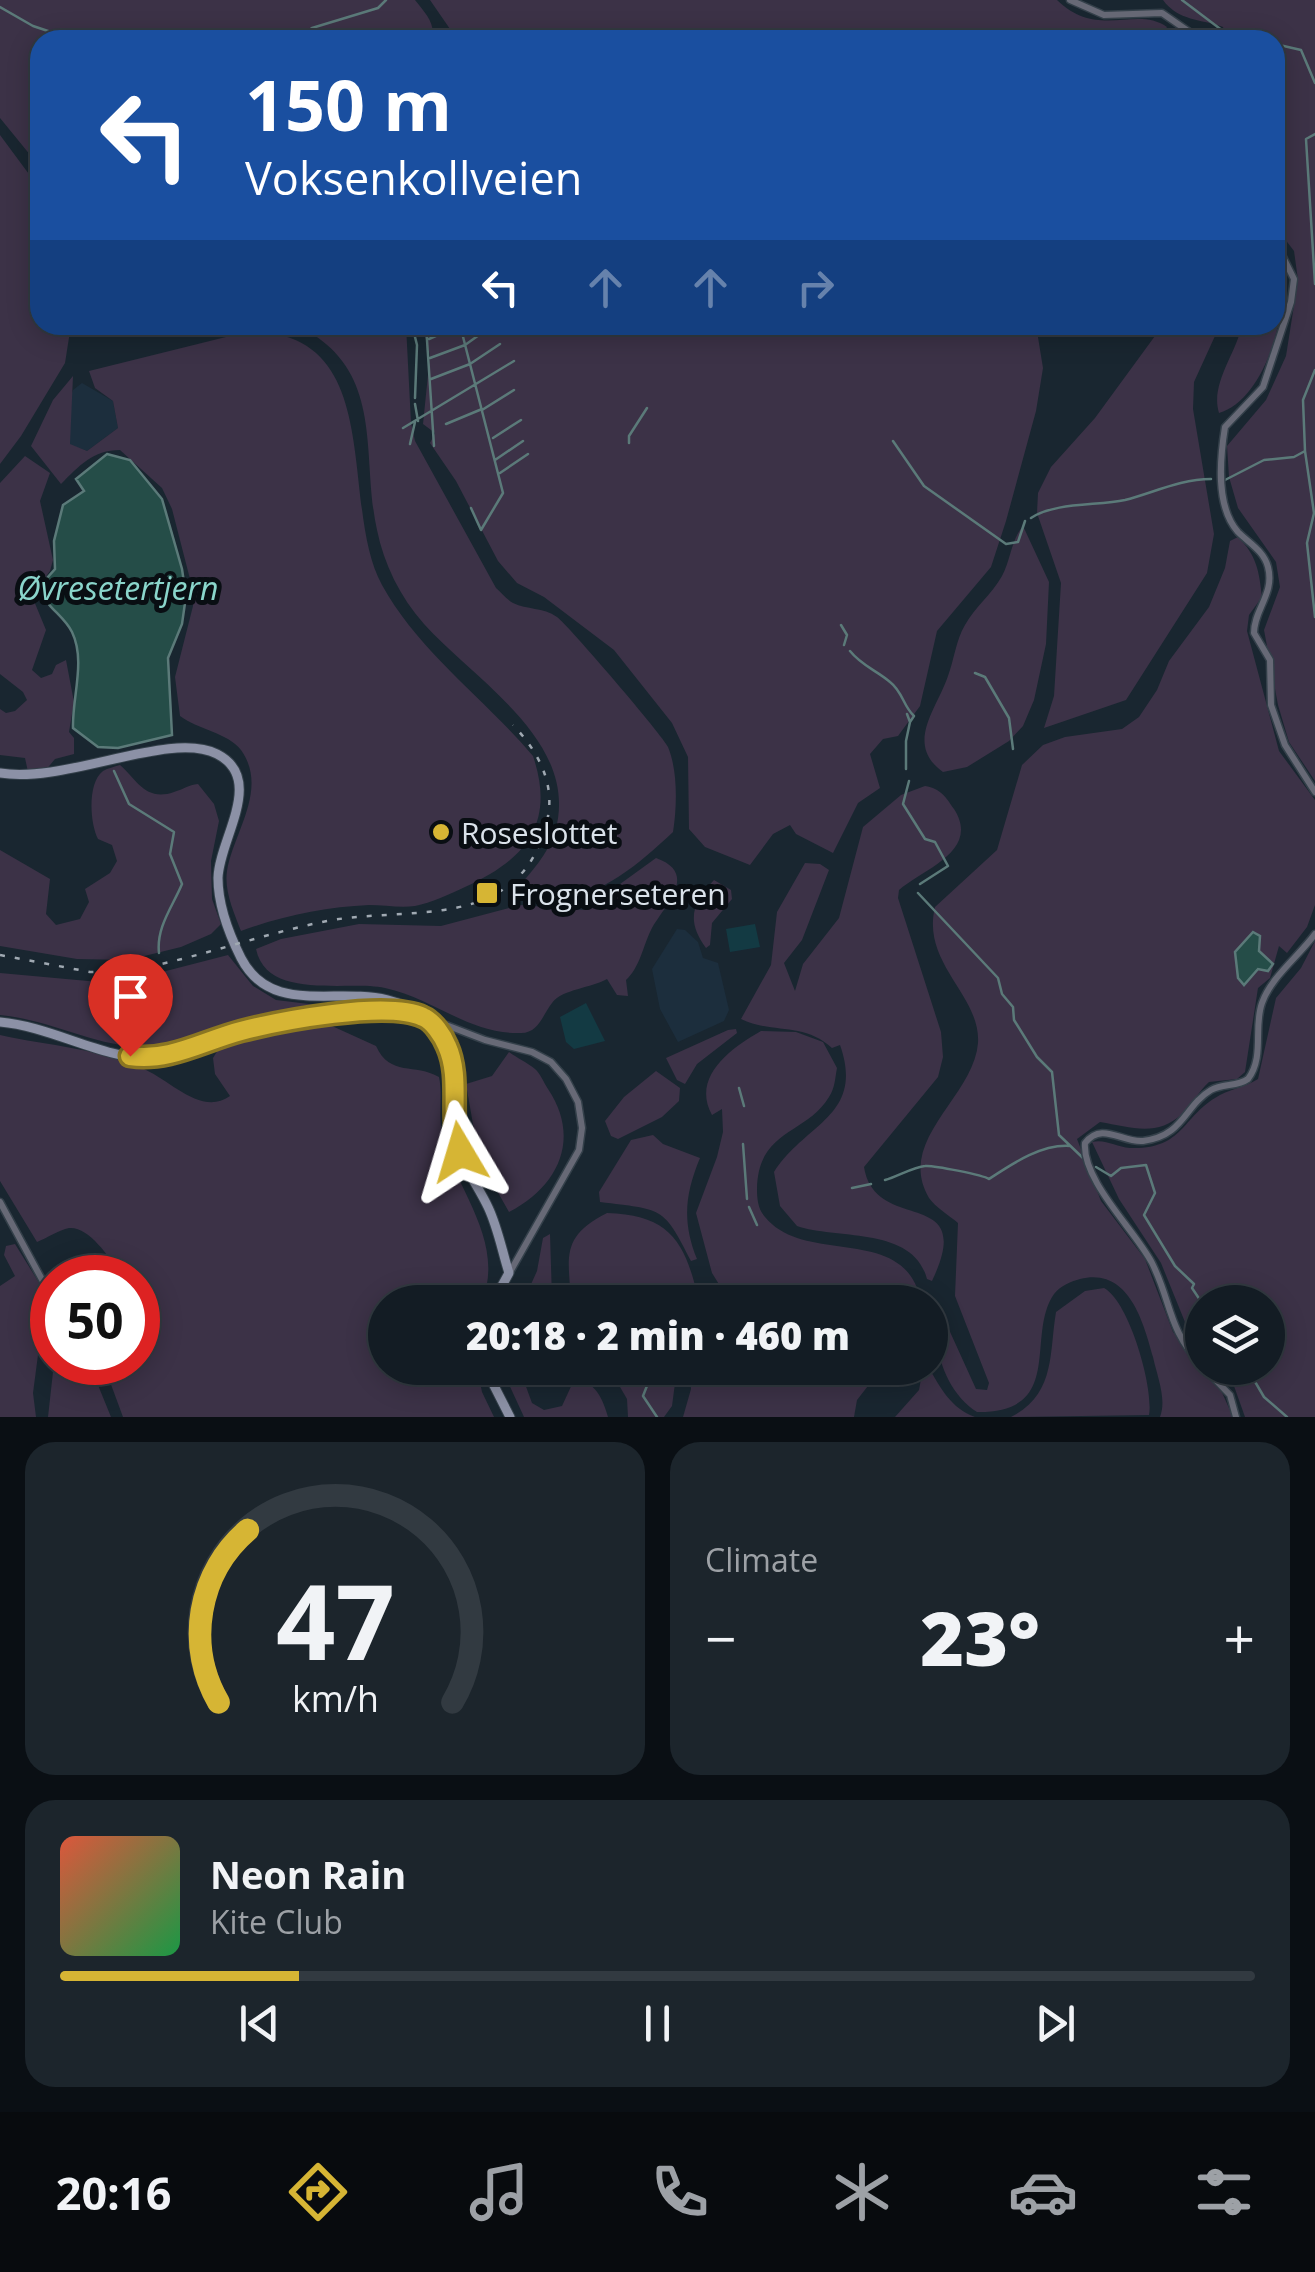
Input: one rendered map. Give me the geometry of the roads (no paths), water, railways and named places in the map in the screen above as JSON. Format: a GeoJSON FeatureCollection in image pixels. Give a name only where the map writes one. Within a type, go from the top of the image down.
{"type":"FeatureCollection","features":[{"type":"Feature","properties":{"kind":"main road"},"geometry":{"type":"LineString","coordinates":[[0,773],[43,776],[171,748],[198,748],[220,755],[233,766],[240,790],[222,852],[218,888],[236,948],[249,971],[280,993],[390,998],[425,1017],[439,1032],[449,1052],[458,1147],[490,1212],[509,1272],[502,1285]]}},
{"type":"Feature","properties":{"kind":"main road"},"geometry":{"type":"LineString","coordinates":[[0,1022],[44,1028],[123,1054],[149,1058],[248,1030],[302,1020],[369,1012],[425,1017]]}},
{"type":"Feature","properties":{"kind":"main road"},"geometry":{"type":"LineString","coordinates":[[494,1385],[510,1417]]}},
{"type":"Feature","properties":{"kind":"street"},"geometry":{"type":"LineString","coordinates":[[1070,0],[1104,15],[1147,10],[1166,14],[1187,30]]}},
{"type":"Feature","properties":{"kind":"street"},"geometry":{"type":"LineString","coordinates":[[1285,259],[1292,272],[1294,290],[1285,317]]}},
{"type":"Feature","properties":{"kind":"street"},"geometry":{"type":"LineString","coordinates":[[1279,335],[1262,387],[1225,427],[1222,490],[1234,526],[1268,565],[1269,590],[1254,633],[1270,660],[1271,705],[1285,745],[1315,792]]}},
{"type":"Feature","properties":{"kind":"street"},"geometry":{"type":"LineString","coordinates":[[1185,1346],[1152,1264],[1122,1224],[1084,1145],[1098,1132],[1136,1141],[1161,1136],[1180,1125],[1212,1089],[1248,1079],[1256,1066],[1264,998],[1315,934]]}},
{"type":"Feature","properties":{"kind":"street"},"geometry":{"type":"LineString","coordinates":[[425,1017],[543,1057],[563,1074],[578,1102],[582,1128],[579,1150],[509,1272]]}},
{"type":"Feature","properties":{"kind":"street"},"geometry":{"type":"LineString","coordinates":[[0,1202],[30,1257]]}},
{"type":"Feature","properties":{"kind":"street"},"geometry":{"type":"LineString","coordinates":[[1220,1385],[1230,1395],[1236,1417]]}},
{"type":"Feature","properties":{"kind":"water","name":"Øvresetertjern"},"geometry":{"type":"Polygon","coordinates":[[[107,454],[130,460],[162,499],[186,596],[182,624],[168,658],[172,735],[118,748],[98,747],[73,728],[76,643],[40,586],[55,569],[54,541],[63,505],[84,491],[76,479],[107,454]]]}},
{"type":"Feature","properties":{"kind":"water"},"geometry":{"type":"Polygon","coordinates":[[[1253,932],[1260,936],[1259,951],[1273,964],[1268,971],[1258,969],[1244,985],[1238,978],[1235,952],[1253,932]]]}},
{"type":"Feature","properties":{"kind":"waterway"},"geometry":{"type":"LineString","coordinates":[[309,30],[378,8],[386,0]]}},
{"type":"Feature","properties":{"kind":"waterway"},"geometry":{"type":"LineString","coordinates":[[1182,0],[1222,30]]}},
{"type":"Feature","properties":{"kind":"waterway"},"geometry":{"type":"LineString","coordinates":[[0,7],[45,30]]}},
{"type":"Feature","properties":{"kind":"waterway"},"geometry":{"type":"LineString","coordinates":[[1285,46],[1301,50],[1315,83]]}},
{"type":"Feature","properties":{"kind":"waterway"},"geometry":{"type":"LineString","coordinates":[[1315,134],[1306,139],[1315,284]]}},
{"type":"Feature","properties":{"kind":"waterway"},"geometry":{"type":"LineString","coordinates":[[414,335],[415,398]]}},
{"type":"Feature","properties":{"kind":"waterway"},"geometry":{"type":"LineString","coordinates":[[427,335],[434,446]]}},
{"type":"Feature","properties":{"kind":"waterway"},"geometry":{"type":"LineString","coordinates":[[429,339],[438,335]]}},
{"type":"Feature","properties":{"kind":"waterway"},"geometry":{"type":"LineString","coordinates":[[463,335],[503,493],[481,530]]}},
{"type":"Feature","properties":{"kind":"waterway"},"geometry":{"type":"LineString","coordinates":[[430,358],[465,345],[479,335]]}},
{"type":"Feature","properties":{"kind":"waterway"},"geometry":{"type":"LineString","coordinates":[[431,379],[470,364],[500,344]]}},
{"type":"Feature","properties":{"kind":"waterway"},"geometry":{"type":"LineString","coordinates":[[403,428],[514,361]]}},
{"type":"Feature","properties":{"kind":"waterway"},"geometry":{"type":"LineString","coordinates":[[1315,370],[1303,400],[1314,513],[1307,543],[1315,617]]}},
{"type":"Feature","properties":{"kind":"waterway"},"geometry":{"type":"LineString","coordinates":[[482,410],[514,390]]}},
{"type":"Feature","properties":{"kind":"waterway"},"geometry":{"type":"LineString","coordinates":[[415,404],[418,421]]}},
{"type":"Feature","properties":{"kind":"waterway"},"geometry":{"type":"LineString","coordinates":[[629,443],[629,436],[647,408]]}},
{"type":"Feature","properties":{"kind":"waterway"},"geometry":{"type":"LineString","coordinates":[[446,424],[482,409]]}},
{"type":"Feature","properties":{"kind":"waterway"},"geometry":{"type":"LineString","coordinates":[[493,438],[521,420]]}},
{"type":"Feature","properties":{"kind":"waterway"},"geometry":{"type":"LineString","coordinates":[[410,444],[415,422]]}},
{"type":"Feature","properties":{"kind":"waterway"},"geometry":{"type":"LineString","coordinates":[[495,460],[523,441]]}},
{"type":"Feature","properties":{"kind":"waterway"},"geometry":{"type":"LineString","coordinates":[[893,441],[924,486],[1006,544],[1018,542],[1025,521]]}},
{"type":"Feature","properties":{"kind":"waterway"},"geometry":{"type":"LineString","coordinates":[[1225,480],[1264,460],[1294,457],[1305,451]]}},
{"type":"Feature","properties":{"kind":"waterway"},"geometry":{"type":"LineString","coordinates":[[500,473],[528,454]]}},
{"type":"Feature","properties":{"kind":"waterway"},"geometry":{"type":"LineString","coordinates":[[1031,518],[1052,509],[1125,500],[1211,479]]}},
{"type":"Feature","properties":{"kind":"waterway"},"geometry":{"type":"LineString","coordinates":[[471,508],[481,530]]}},
{"type":"Feature","properties":{"kind":"waterway"},"geometry":{"type":"LineString","coordinates":[[841,625],[847,635],[844,645]]}},
{"type":"Feature","properties":{"kind":"waterway"},"geometry":{"type":"LineString","coordinates":[[850,651],[894,686],[914,716],[910,722]]}},
{"type":"Feature","properties":{"kind":"waterway"},"geometry":{"type":"LineString","coordinates":[[975,673],[985,677],[1009,718],[1013,749]]}},
{"type":"Feature","properties":{"kind":"waterway"},"geometry":{"type":"LineString","coordinates":[[906,769],[910,722],[907,714]]}},
{"type":"Feature","properties":{"kind":"waterway"},"geometry":{"type":"LineString","coordinates":[[114,771],[129,804],[174,832],[170,854],[182,884],[163,926],[159,953]]}},
{"type":"Feature","properties":{"kind":"waterway"},"geometry":{"type":"LineString","coordinates":[[909,781],[903,804],[925,839],[935,842],[948,866],[920,884]]}},
{"type":"Feature","properties":{"kind":"waterway"},"geometry":{"type":"LineString","coordinates":[[918,893],[998,978],[1002,994],[1013,1007],[1014,1020],[1037,1057],[1052,1072],[1059,1135],[1083,1158]]}},
{"type":"Feature","properties":{"kind":"waterway"},"geometry":{"type":"LineString","coordinates":[[739,1088],[744,1106]]}},
{"type":"Feature","properties":{"kind":"waterway"},"geometry":{"type":"LineString","coordinates":[[743,1144],[747,1199]]}},
{"type":"Feature","properties":{"kind":"waterway"},"geometry":{"type":"LineString","coordinates":[[885,1180],[925,1166],[989,1179],[1038,1152],[1070,1146]]}},
{"type":"Feature","properties":{"kind":"waterway"},"geometry":{"type":"LineString","coordinates":[[1096,1167],[1111,1176],[1121,1168],[1146,1165],[1155,1193],[1144,1215],[1175,1266],[1194,1285]]}},
{"type":"Feature","properties":{"kind":"waterway"},"geometry":{"type":"LineString","coordinates":[[852,1188],[871,1184]]}},
{"type":"Feature","properties":{"kind":"waterway"},"geometry":{"type":"LineString","coordinates":[[749,1207],[757,1225]]}},
{"type":"Feature","properties":{"kind":"waterway"},"geometry":{"type":"LineString","coordinates":[[647,1385],[643,1396],[657,1417]]}},
{"type":"Feature","properties":{"kind":"waterway"},"geometry":{"type":"LineString","coordinates":[[1257,1385],[1264,1397],[1287,1417]]}},
{"type":"Feature","properties":{"kind":"railway"},"geometry":{"type":"LineString","coordinates":[[0,955],[90,972],[121,972],[322,922],[456,908],[486,899],[512,883],[533,858],[547,821],[549,794],[543,769],[513,725]]}},
{"type":"Feature","properties":{"kind":"place","name":"Roseslottet"},"geometry":{"type":"Point","coordinates":[441,832]}},
{"type":"Feature","properties":{"kind":"place","name":"Frognerseteren"},"geometry":{"type":"Point","coordinates":[487,893]}}]}
